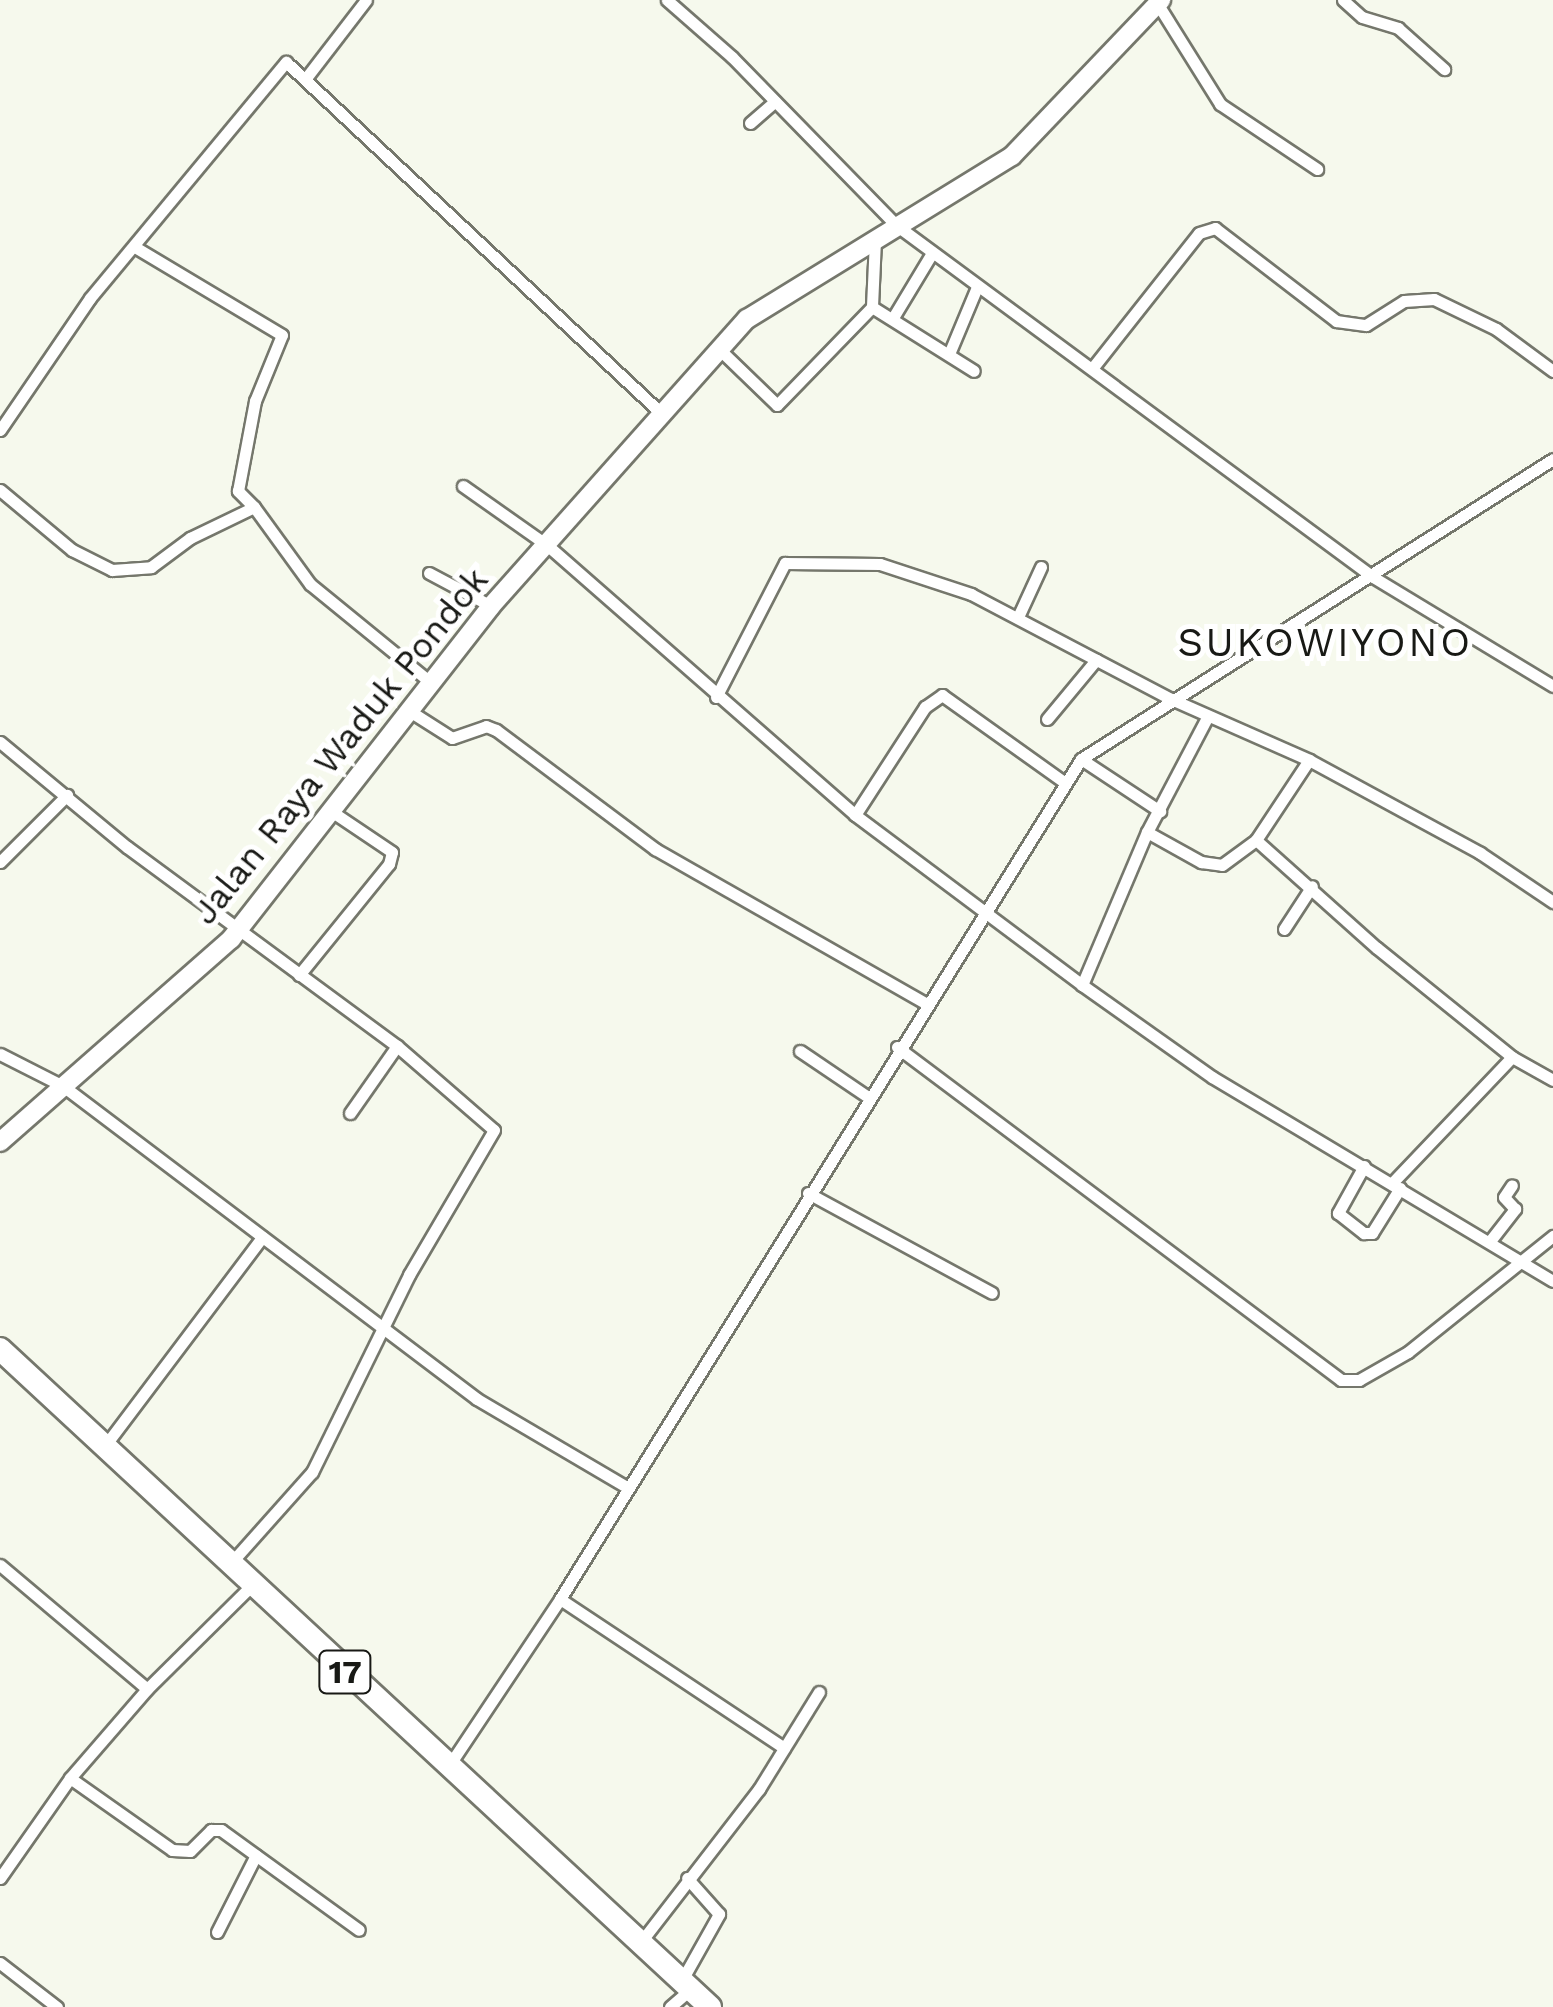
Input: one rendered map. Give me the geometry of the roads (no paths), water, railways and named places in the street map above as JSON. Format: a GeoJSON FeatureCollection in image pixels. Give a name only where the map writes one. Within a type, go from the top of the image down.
{"type":"FeatureCollection","features":[{"type":"Feature","properties":{"kind":"highway","name":"17"},"geometry":{"type":"LineString","coordinates":[[0,1349],[695,1993]]}},
{"type":"Feature","properties":{"kind":"street"},"geometry":{"type":"LineString","coordinates":[[306,78],[366,0]]}},
{"type":"Feature","properties":{"kind":"street"},"geometry":{"type":"LineString","coordinates":[[667,0],[775,101],[896,225],[932,253],[1094,366],[1373,577],[1553,686]]}},
{"type":"Feature","properties":{"kind":"street"},"geometry":{"type":"LineString","coordinates":[[1343,0],[1362,18],[1398,28],[1444,69]]}},
{"type":"Feature","properties":{"kind":"street"},"geometry":{"type":"LineString","coordinates":[[1159,2],[1220,104],[1317,168]]}},
{"type":"Feature","properties":{"kind":"street","name":"Jalan Raya Waduk Pondok"},"geometry":{"type":"LineString","coordinates":[[0,1142],[239,929],[491,606],[718,348],[765,303],[1012,156],[1159,2]]}},
{"type":"Feature","properties":{"kind":"street"},"geometry":{"type":"LineString","coordinates":[[0,430],[90,298],[286,62],[661,413]]}},
{"type":"Feature","properties":{"kind":"street"},"geometry":{"type":"LineString","coordinates":[[750,123],[775,101]]}},
{"type":"Feature","properties":{"kind":"street"},"geometry":{"type":"LineString","coordinates":[[1094,366],[1199,233],[1215,228],[1336,321],[1366,324],[1404,301],[1434,299],[1496,329],[1553,372]]}},
{"type":"Feature","properties":{"kind":"street"},"geometry":{"type":"LineString","coordinates":[[718,348],[777,405],[872,308],[875,240]]}},
{"type":"Feature","properties":{"kind":"street"},"geometry":{"type":"LineString","coordinates":[[135,247],[282,336],[255,401],[238,491],[310,584],[430,682]]}},
{"type":"Feature","properties":{"kind":"street"},"geometry":{"type":"LineString","coordinates":[[894,316],[932,253]]}},
{"type":"Feature","properties":{"kind":"street"},"geometry":{"type":"LineString","coordinates":[[949,354],[977,287]]}},
{"type":"Feature","properties":{"kind":"street"},"geometry":{"type":"LineString","coordinates":[[872,308],[894,316],[974,370]]}},
{"type":"Feature","properties":{"kind":"street"},"geometry":{"type":"LineString","coordinates":[[448,1767],[560,1599],[897,1047],[1081,758],[1373,577],[1553,459]]}},
{"type":"Feature","properties":{"kind":"street"},"geometry":{"type":"LineString","coordinates":[[463,486],[546,545],[855,814],[1082,985],[1203,1072],[1553,1282]]}},
{"type":"Feature","properties":{"kind":"street"},"geometry":{"type":"LineString","coordinates":[[0,490],[72,550],[112,570],[151,567],[190,538],[254,507]]}},
{"type":"Feature","properties":{"kind":"street"},"geometry":{"type":"LineString","coordinates":[[716,696],[776,576],[796,560],[902,569],[1018,616],[1171,699],[1309,760],[1480,853],[1553,902]]}},
{"type":"Feature","properties":{"kind":"street"},"geometry":{"type":"LineString","coordinates":[[1018,616],[1041,567]]}},
{"type":"Feature","properties":{"kind":"street"},"geometry":{"type":"LineString","coordinates":[[429,572],[491,606]]}},
{"type":"Feature","properties":{"kind":"street"},"geometry":{"type":"LineString","coordinates":[[1047,719],[1096,660]]}},
{"type":"Feature","properties":{"kind":"street"},"geometry":{"type":"LineString","coordinates":[[855,814],[924,707],[942,695],[1064,782]]}},
{"type":"Feature","properties":{"kind":"street"},"geometry":{"type":"LineString","coordinates":[[408,710],[452,738],[486,726],[496,730],[655,849],[925,1003]]}},
{"type":"Feature","properties":{"kind":"street"},"geometry":{"type":"LineString","coordinates":[[1082,985],[1147,832],[1208,716]]}},
{"type":"Feature","properties":{"kind":"street"},"geometry":{"type":"LineString","coordinates":[[0,742],[239,929],[397,1046],[494,1130],[409,1275],[384,1335],[312,1472],[231,1564]]}},
{"type":"Feature","properties":{"kind":"street"},"geometry":{"type":"LineString","coordinates":[[1081,758],[1160,811]]}},
{"type":"Feature","properties":{"kind":"street"},"geometry":{"type":"LineString","coordinates":[[1147,832],[1201,862],[1222,865],[1256,840],[1309,760]]}},
{"type":"Feature","properties":{"kind":"street"},"geometry":{"type":"LineString","coordinates":[[0,862],[67,795]]}},
{"type":"Feature","properties":{"kind":"street"},"geometry":{"type":"LineString","coordinates":[[300,975],[390,864],[392,852],[331,810]]}},
{"type":"Feature","properties":{"kind":"street"},"geometry":{"type":"LineString","coordinates":[[1256,840],[1512,1057],[1553,1080]]}},
{"type":"Feature","properties":{"kind":"street"},"geometry":{"type":"LineString","coordinates":[[1284,929],[1312,886]]}},
{"type":"Feature","properties":{"kind":"street"},"geometry":{"type":"LineString","coordinates":[[350,1113],[397,1046]]}},
{"type":"Feature","properties":{"kind":"street"},"geometry":{"type":"LineString","coordinates":[[897,1047],[1341,1380],[1359,1380],[1408,1352],[1553,1236]]}},
{"type":"Feature","properties":{"kind":"street"},"geometry":{"type":"LineString","coordinates":[[800,1051],[868,1097]]}},
{"type":"Feature","properties":{"kind":"street"},"geometry":{"type":"LineString","coordinates":[[0,1054],[63,1086],[384,1335],[477,1399],[628,1488]]}},
{"type":"Feature","properties":{"kind":"street"},"geometry":{"type":"LineString","coordinates":[[1364,1166],[1338,1213],[1364,1233],[1372,1233],[1396,1185],[1512,1057]]}},
{"type":"Feature","properties":{"kind":"street"},"geometry":{"type":"LineString","coordinates":[[1490,1241],[1515,1209],[1504,1197],[1512,1185]]}},
{"type":"Feature","properties":{"kind":"street"},"geometry":{"type":"LineString","coordinates":[[808,1193],[992,1292]]}},
{"type":"Feature","properties":{"kind":"street"},"geometry":{"type":"LineString","coordinates":[[104,1447],[262,1237]]}},
{"type":"Feature","properties":{"kind":"street"},"geometry":{"type":"LineString","coordinates":[[0,1565],[148,1689]]}},
{"type":"Feature","properties":{"kind":"street"},"geometry":{"type":"LineString","coordinates":[[0,1878],[70,1778],[148,1689],[252,1585]]}},
{"type":"Feature","properties":{"kind":"street"},"geometry":{"type":"LineString","coordinates":[[560,1599],[784,1748]]}},
{"type":"Feature","properties":{"kind":"street"},"geometry":{"type":"LineString","coordinates":[[640,1943],[784,1748],[819,1692]]}},
{"type":"Feature","properties":{"kind":"street"},"geometry":{"type":"LineString","coordinates":[[70,1778],[172,1850],[190,1851],[216,1828],[359,1930]]}},
{"type":"Feature","properties":{"kind":"street"},"geometry":{"type":"LineString","coordinates":[[217,1932],[256,1855]]}},
{"type":"Feature","properties":{"kind":"street"},"geometry":{"type":"LineString","coordinates":[[670,2007],[695,1993],[719,1914],[687,1878]]}},
{"type":"Feature","properties":{"kind":"street"},"geometry":{"type":"LineString","coordinates":[[0,1964],[58,2007]]}},
{"type":"Feature","properties":{"kind":"district","name":"SUKOWIYONO"},"geometry":{"type":"Point","coordinates":[1325,643]}}]}
